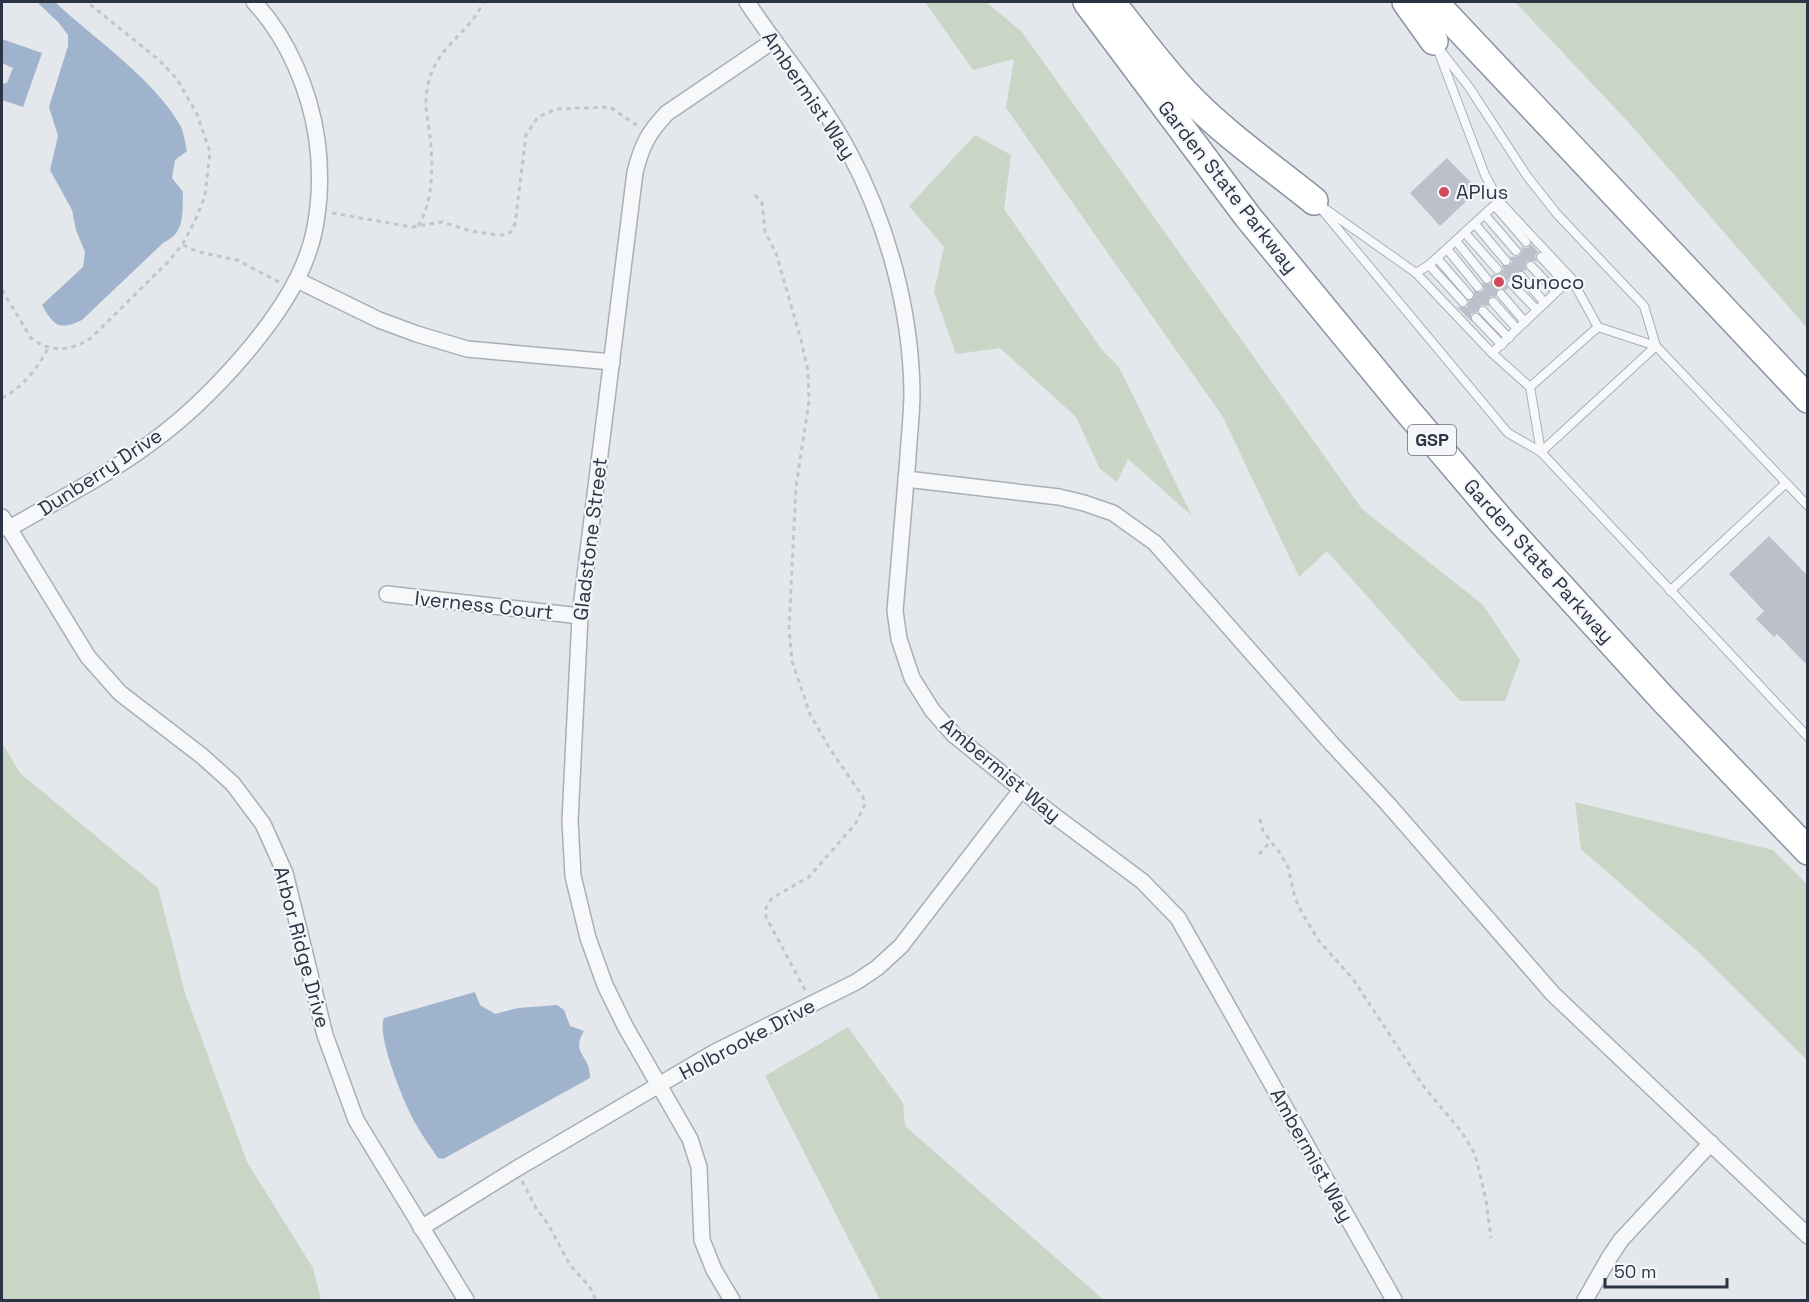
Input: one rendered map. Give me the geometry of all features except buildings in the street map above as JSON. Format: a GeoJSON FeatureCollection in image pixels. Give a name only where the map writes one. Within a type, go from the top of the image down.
{"type":"FeatureCollection","features":[{"type":"Feature","properties":{"kind":"highway","name":"Garden State Parkway"},"geometry":{"type":"LineString","coordinates":[[1087,2],[1248,217],[1413,418],[1502,522],[1662,698],[1808,851]]}},
{"type":"Feature","properties":{"kind":"highway"},"geometry":{"type":"LineString","coordinates":[[1111,2],[1165,71],[1191,99],[1314,201]]}},
{"type":"Feature","properties":{"kind":"highway"},"geometry":{"type":"LineString","coordinates":[[1406,2],[1434,41]]}},
{"type":"Feature","properties":{"kind":"highway"},"geometry":{"type":"LineString","coordinates":[[1434,2],[1808,399]]}},
{"type":"Feature","properties":{"kind":"street","name":"Dunberry Drive"},"geometry":{"type":"LineString","coordinates":[[5,523],[152,442],[195,405],[240,360],[272,320],[294,284],[308,255],[320,184],[314,120],[298,71],[278,33],[254,2]]}},
{"type":"Feature","properties":{"kind":"street","name":"Ambermist Way"},"geometry":{"type":"LineString","coordinates":[[747,2],[823,109],[848,150],[861,175],[882,228],[899,289],[908,336],[912,394],[895,611],[899,639],[912,678],[932,710],[954,735],[1142,881],[1178,918],[1394,1300]]}},
{"type":"Feature","properties":{"kind":"street","name":"Gladstone Street"},"geometry":{"type":"LineString","coordinates":[[659,1086],[605,985],[588,938],[573,876],[570,821],[580,616],[635,172],[641,147],[649,133],[667,113],[773,40]]}},
{"type":"Feature","properties":{"kind":"street"},"geometry":{"type":"LineString","coordinates":[[294,284],[379,320],[467,349],[612,362]]}},
{"type":"Feature","properties":{"kind":"street"},"geometry":{"type":"LineString","coordinates":[[906,479],[1059,497],[1084,503],[1113,513],[1155,543],[1387,803],[1553,994],[1808,1236]]}},
{"type":"Feature","properties":{"kind":"street","name":"Arbor Ridge Drive"},"geometry":{"type":"LineString","coordinates":[[5,523],[88,657],[120,693],[202,756],[233,784],[262,824],[285,873],[325,1035],[356,1120],[466,1300]]}},
{"type":"Feature","properties":{"kind":"street","name":"Iverness Court"},"geometry":{"type":"LineString","coordinates":[[387,594],[580,616]]}},
{"type":"Feature","properties":{"kind":"street","name":"Holbrooke Drive"},"geometry":{"type":"LineString","coordinates":[[421,1228],[516,1169],[715,1052],[856,982],[877,968],[901,946],[1022,790]]}},
{"type":"Feature","properties":{"kind":"street"},"geometry":{"type":"LineString","coordinates":[[659,1086],[690,1140],[699,1167],[702,1240],[714,1270],[732,1300]]}},
{"type":"Feature","properties":{"kind":"street"},"geometry":{"type":"LineString","coordinates":[[1585,1300],[1621,1240],[1711,1143]]}},
{"type":"Feature","properties":{"kind":"lane"},"geometry":{"type":"LineString","coordinates":[[1434,41],[1497,204],[1526,242]]}},
{"type":"Feature","properties":{"kind":"lane"},"geometry":{"type":"LineString","coordinates":[[1434,41],[1469,87],[1527,176],[1557,214],[1644,306],[1656,346],[1808,506]]}},
{"type":"Feature","properties":{"kind":"lane"},"geometry":{"type":"LineString","coordinates":[[1314,201],[1416,273],[1492,353],[1530,387],[1541,452]]}},
{"type":"Feature","properties":{"kind":"lane"},"geometry":{"type":"LineString","coordinates":[[1314,201],[1508,433],[1541,452],[1808,737]]}},
{"type":"Feature","properties":{"kind":"lane"},"geometry":{"type":"LineString","coordinates":[[1416,273],[1430,265],[1497,204]]}},
{"type":"Feature","properties":{"kind":"lane"},"geometry":{"type":"LineString","coordinates":[[1497,204],[1568,280],[1598,327],[1656,346]]}},
{"type":"Feature","properties":{"kind":"lane"},"geometry":{"type":"LineString","coordinates":[[1485,215],[1516,251]]}},
{"type":"Feature","properties":{"kind":"lane"},"geometry":{"type":"LineString","coordinates":[[1475,224],[1506,261]]}},
{"type":"Feature","properties":{"kind":"lane"},"geometry":{"type":"LineString","coordinates":[[1466,232],[1497,269]]}},
{"type":"Feature","properties":{"kind":"lane"},"geometry":{"type":"LineString","coordinates":[[1456,241],[1487,279]]}},
{"type":"Feature","properties":{"kind":"lane"},"geometry":{"type":"LineString","coordinates":[[1447,249],[1478,286]]}},
{"type":"Feature","properties":{"kind":"lane"},"geometry":{"type":"LineString","coordinates":[[1540,257],[1568,280]]}},
{"type":"Feature","properties":{"kind":"lane"},"geometry":{"type":"LineString","coordinates":[[1437,258],[1469,295]]}},
{"type":"Feature","properties":{"kind":"lane"},"geometry":{"type":"LineString","coordinates":[[1430,265],[1463,302]]}},
{"type":"Feature","properties":{"kind":"lane"},"geometry":{"type":"LineString","coordinates":[[1531,266],[1556,292]]}},
{"type":"Feature","properties":{"kind":"lane"},"geometry":{"type":"LineString","coordinates":[[1521,276],[1545,303]]}},
{"type":"Feature","properties":{"kind":"lane"},"geometry":{"type":"LineString","coordinates":[[1492,353],[1568,280]]}},
{"type":"Feature","properties":{"kind":"lane"},"geometry":{"type":"LineString","coordinates":[[1512,284],[1537,310]]}},
{"type":"Feature","properties":{"kind":"lane"},"geometry":{"type":"LineString","coordinates":[[1501,294],[1525,322]]}},
{"type":"Feature","properties":{"kind":"lane"},"geometry":{"type":"LineString","coordinates":[[1493,302],[1517,329]]}},
{"type":"Feature","properties":{"kind":"lane"},"geometry":{"type":"LineString","coordinates":[[1483,311],[1509,338]]}},
{"type":"Feature","properties":{"kind":"lane"},"geometry":{"type":"LineString","coordinates":[[1476,318],[1502,345]]}},
{"type":"Feature","properties":{"kind":"lane"},"geometry":{"type":"LineString","coordinates":[[1530,387],[1598,327]]}},
{"type":"Feature","properties":{"kind":"lane"},"geometry":{"type":"LineString","coordinates":[[1541,452],[1656,346]]}},
{"type":"Feature","properties":{"kind":"lane"},"geometry":{"type":"LineString","coordinates":[[1670,591],[1786,483]]}},
{"type":"Feature","properties":{"kind":"path"},"geometry":{"type":"LineString","coordinates":[[2,290],[31,338],[48,348],[72,348],[91,339],[168,262],[182,245],[205,196],[210,166],[207,139],[197,114],[177,79],[159,60],[87,2]]}},
{"type":"Feature","properties":{"kind":"path"},"geometry":{"type":"LineString","coordinates":[[418,226],[426,209],[432,168],[426,106],[426,92],[431,70],[449,44],[479,11],[483,2]]}},
{"type":"Feature","properties":{"kind":"path"},"geometry":{"type":"LineString","coordinates":[[316,210],[399,226],[442,222],[471,231],[504,235],[511,232],[515,224],[526,135],[538,117],[556,109],[610,107],[649,133]]}},
{"type":"Feature","properties":{"kind":"path"},"geometry":{"type":"LineString","coordinates":[[755,195],[762,203],[765,232],[776,253],[808,371],[807,412],[796,487],[789,629],[792,660],[810,714],[830,749],[863,796],[865,804],[856,823],[809,877],[772,898],[766,908],[766,917],[813,1004]]}},
{"type":"Feature","properties":{"kind":"path"},"geometry":{"type":"LineString","coordinates":[[182,245],[199,252],[237,260],[294,284]]}},
{"type":"Feature","properties":{"kind":"path"},"geometry":{"type":"LineString","coordinates":[[2,398],[27,379],[48,348]]}},
{"type":"Feature","properties":{"kind":"path"},"geometry":{"type":"LineString","coordinates":[[1260,819],[1263,831],[1280,852],[1288,867],[1298,906],[1318,941],[1353,979],[1424,1086],[1461,1131],[1475,1154],[1484,1190],[1491,1238]]}},
{"type":"Feature","properties":{"kind":"path"},"geometry":{"type":"LineString","coordinates":[[1259,854],[1270,842]]}},
{"type":"Feature","properties":{"kind":"path"},"geometry":{"type":"LineString","coordinates":[[516,1169],[536,1208],[548,1224],[570,1264],[589,1286],[596,1300]]}},
{"type":"Feature","properties":{"kind":"green space"},"geometry":{"type":"Polygon","coordinates":[[[925,2],[986,2],[1022,32],[1362,509],[1483,605],[1520,660],[1505,701],[1460,701],[1327,551],[1299,577],[1223,417],[1006,108],[1014,59],[973,70],[925,2]]]}},
{"type":"Feature","properties":{"kind":"green space"},"geometry":{"type":"Polygon","coordinates":[[[1515,2],[1807,2],[1807,328],[1630,124],[1515,2]]]}},
{"type":"Feature","properties":{"kind":"green space"},"geometry":{"type":"Polygon","coordinates":[[[975,135],[1011,155],[1004,209],[1102,350],[1119,367],[1192,516],[1128,459],[1117,482],[1100,469],[1076,417],[1000,348],[956,354],[934,292],[944,247],[909,206],[975,135]]]}},
{"type":"Feature","properties":{"kind":"green space"},"geometry":{"type":"Polygon","coordinates":[[[2,743],[20,773],[158,888],[185,993],[247,1162],[313,1268],[321,1300],[2,1300],[2,743]]]}},
{"type":"Feature","properties":{"kind":"green space"},"geometry":{"type":"Polygon","coordinates":[[[1575,802],[1773,850],[1807,884],[1807,1060],[1694,948],[1581,849],[1575,802]]]}},
{"type":"Feature","properties":{"kind":"green space"},"geometry":{"type":"Polygon","coordinates":[[[848,1027],[903,1103],[905,1126],[1104,1300],[880,1300],[765,1076],[848,1027]]]}},
{"type":"Feature","properties":{"kind":"water"},"geometry":{"type":"Polygon","coordinates":[[[37,2],[55,2],[139,75],[169,108],[180,125],[187,151],[175,160],[172,178],[183,192],[181,222],[176,233],[82,320],[62,326],[50,318],[42,305],[83,267],[85,252],[76,230],[72,210],[50,170],[58,136],[49,107],[68,46],[68,35],[37,2]]]}},
{"type":"Feature","properties":{"kind":"water"},"geometry":{"type":"Polygon","coordinates":[[[2,39],[42,53],[23,107],[2,100],[2,84],[7,83],[13,68],[2,63],[2,39]]]}},
{"type":"Feature","properties":{"kind":"water"},"geometry":{"type":"Polygon","coordinates":[[[475,992],[480,1005],[495,1014],[518,1008],[557,1005],[564,1010],[570,1026],[584,1031],[579,1045],[588,1064],[590,1078],[443,1159],[438,1158],[414,1121],[398,1085],[384,1039],[384,1018],[475,992]]]}},
{"type":"Feature","properties":{"kind":"place","name":"APlus"},"geometry":{"type":"Point","coordinates":[1444,192]}},
{"type":"Feature","properties":{"kind":"place","name":"Sunoco"},"geometry":{"type":"Point","coordinates":[1499,282]}}]}
